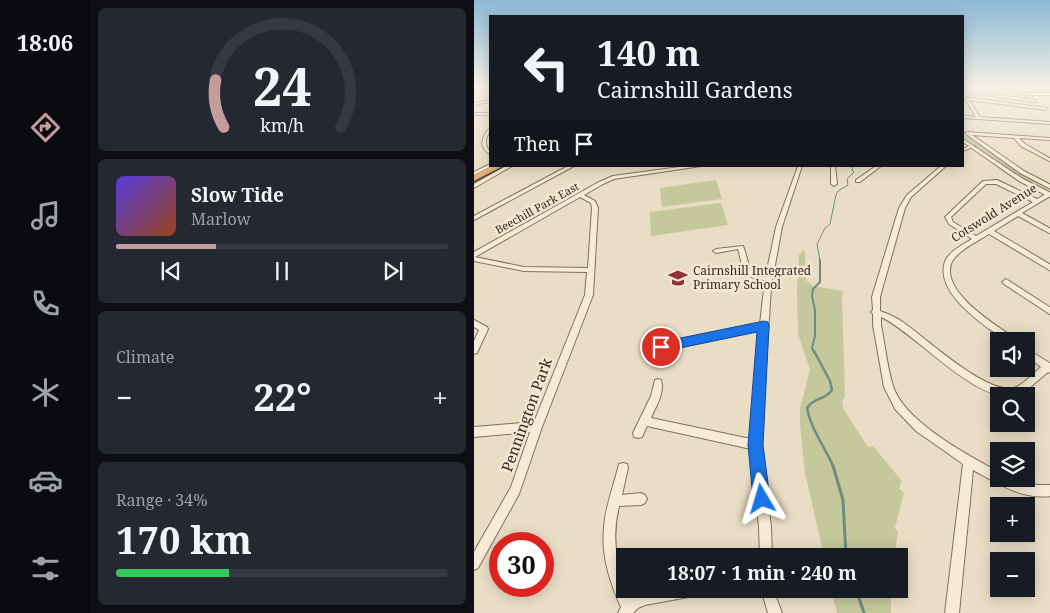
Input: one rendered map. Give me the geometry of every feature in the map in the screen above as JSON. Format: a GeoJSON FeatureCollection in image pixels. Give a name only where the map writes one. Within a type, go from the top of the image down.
{"type":"FeatureCollection","features":[{"type":"Feature","properties":{"kind":"highway"},"geometry":{"type":"LineString","coordinates":[[474,178],[497,167]]}},
{"type":"Feature","properties":{"kind":"street"},"geometry":{"type":"LineString","coordinates":[[964,117],[1050,123]]}},
{"type":"Feature","properties":{"kind":"street"},"geometry":{"type":"LineString","coordinates":[[489,132],[484,140],[485,149],[489,152]]}},
{"type":"Feature","properties":{"kind":"street"},"geometry":{"type":"LineString","coordinates":[[965,133],[1050,139]]}},
{"type":"Feature","properties":{"kind":"street"},"geometry":{"type":"LineString","coordinates":[[965,133],[1022,172],[1050,202]]}},
{"type":"Feature","properties":{"kind":"street"},"geometry":{"type":"LineString","coordinates":[[1015,136],[1023,145],[1050,161]]}},
{"type":"Feature","properties":{"kind":"street"},"geometry":{"type":"LineString","coordinates":[[484,140],[489,139]]}},
{"type":"Feature","properties":{"kind":"street"},"geometry":{"type":"LineString","coordinates":[[964,141],[1045,196]]}},
{"type":"Feature","properties":{"kind":"street"},"geometry":{"type":"LineString","coordinates":[[964,149],[973,146]]}},
{"type":"Feature","properties":{"kind":"street"},"geometry":{"type":"LineString","coordinates":[[1040,156],[1050,155]]}},
{"type":"Feature","properties":{"kind":"street"},"geometry":{"type":"LineString","coordinates":[[474,174],[489,166]]}},
{"type":"Feature","properties":{"kind":"street"},"geometry":{"type":"LineString","coordinates":[[474,186],[508,167]]}},
{"type":"Feature","properties":{"kind":"street"},"geometry":{"type":"LineString","coordinates":[[474,218],[570,167]]}},
{"type":"Feature","properties":{"kind":"street","name":"Beechill Park East"},"geometry":{"type":"LineString","coordinates":[[474,255],[601,183],[619,176],[691,167]]}},
{"type":"Feature","properties":{"kind":"street"},"geometry":{"type":"LineString","coordinates":[[766,548],[756,445],[764,326],[769,278],[780,225],[800,167]]}},
{"type":"Feature","properties":{"kind":"street"},"geometry":{"type":"LineString","coordinates":[[833,167],[834,184]]}},
{"type":"Feature","properties":{"kind":"street"},"geometry":{"type":"LineString","coordinates":[[858,181],[878,167]]}},
{"type":"Feature","properties":{"kind":"street"},"geometry":{"type":"LineString","coordinates":[[943,167],[914,191],[903,205],[876,291],[875,312],[886,377],[898,406],[919,428],[990,474]]}},
{"type":"Feature","properties":{"kind":"street"},"geometry":{"type":"LineString","coordinates":[[976,239],[951,223],[948,217],[985,182],[997,182],[1045,196]]}},
{"type":"Feature","properties":{"kind":"street","name":"Pennington Park"},"geometry":{"type":"LineString","coordinates":[[474,564],[515,490],[537,426],[586,306],[589,295],[595,208],[593,202],[580,195]]}},
{"type":"Feature","properties":{"kind":"street","name":"Cotswold Avenue"},"geometry":{"type":"LineString","coordinates":[[1001,332],[963,304],[949,284],[946,272],[950,258],[976,239],[1045,196]]}},
{"type":"Feature","properties":{"kind":"street"},"geometry":{"type":"LineString","coordinates":[[1017,213],[1050,232]]}},
{"type":"Feature","properties":{"kind":"street"},"geometry":{"type":"LineString","coordinates":[[989,231],[1050,269]]}},
{"type":"Feature","properties":{"kind":"street"},"geometry":{"type":"LineString","coordinates":[[716,251],[745,246],[748,272],[751,275],[769,278]]}},
{"type":"Feature","properties":{"kind":"street"},"geometry":{"type":"LineString","coordinates":[[474,260],[524,269],[591,270]]}},
{"type":"Feature","properties":{"kind":"street"},"geometry":{"type":"LineString","coordinates":[[1006,282],[1050,312]]}},
{"type":"Feature","properties":{"kind":"street"},"geometry":{"type":"LineString","coordinates":[[875,312],[901,325],[960,370],[995,392],[1012,394],[1018,392],[1049,368],[1035,358]]}},
{"type":"Feature","properties":{"kind":"street"},"geometry":{"type":"LineString","coordinates":[[474,323],[484,329],[474,350]]}},
{"type":"Feature","properties":{"kind":"street"},"geometry":{"type":"LineString","coordinates":[[661,347],[764,326]]}},
{"type":"Feature","properties":{"kind":"street"},"geometry":{"type":"LineString","coordinates":[[638,433],[656,396],[658,383]]}},
{"type":"Feature","properties":{"kind":"street"},"geometry":{"type":"LineString","coordinates":[[645,421],[756,445]]}},
{"type":"Feature","properties":{"kind":"street"},"geometry":{"type":"LineString","coordinates":[[474,432],[537,426]]}},
{"type":"Feature","properties":{"kind":"street"},"geometry":{"type":"LineString","coordinates":[[952,613],[969,462]]}},
{"type":"Feature","properties":{"kind":"street"},"geometry":{"type":"LineString","coordinates":[[623,468],[609,536],[613,566],[626,610],[644,598]]}},
{"type":"Feature","properties":{"kind":"street"},"geometry":{"type":"LineString","coordinates":[[1023,487],[1050,490]]}},
{"type":"Feature","properties":{"kind":"street"},"geometry":{"type":"LineString","coordinates":[[616,500],[641,499]]}},
{"type":"Feature","properties":{"kind":"street"},"geometry":{"type":"LineString","coordinates":[[770,598],[775,613]]}},
{"type":"Feature","properties":{"kind":"green space"},"geometry":{"type":"Polygon","coordinates":[[[964,135],[969,136],[1022,174],[1050,189],[1050,193],[1024,180],[964,139],[964,135]]]}},
{"type":"Feature","properties":{"kind":"green space"},"geometry":{"type":"Polygon","coordinates":[[[716,180],[722,199],[662,207],[660,188],[716,180]]]}},
{"type":"Feature","properties":{"kind":"green space"},"geometry":{"type":"Polygon","coordinates":[[[721,203],[728,225],[651,236],[650,212],[721,203]]]}},
{"type":"Feature","properties":{"kind":"green space"},"geometry":{"type":"Polygon","coordinates":[[[802,251],[805,251],[806,280],[813,286],[843,291],[845,396],[842,402],[844,410],[868,447],[873,446],[902,481],[899,488],[904,493],[895,528],[898,532],[895,548],[822,548],[805,473],[800,425],[800,408],[810,369],[798,334],[797,288],[799,254],[802,251]]]}},
{"type":"Feature","properties":{"kind":"green space"},"geometry":{"type":"Polygon","coordinates":[[[833,598],[891,598],[891,613],[837,613],[833,598]]]}},
{"type":"Feature","properties":{"kind":"waterway"},"geometry":{"type":"LineString","coordinates":[[820,261],[817,244],[825,228],[830,224],[836,195],[838,191],[848,185],[847,179],[854,172],[853,167]]}},
{"type":"Feature","properties":{"kind":"waterway"},"geometry":{"type":"LineString","coordinates":[[814,352],[812,348],[815,336],[815,310],[812,296],[813,289],[820,282],[820,261]]}},
{"type":"Feature","properties":{"kind":"waterway"},"geometry":{"type":"LineString","coordinates":[[814,351],[830,381],[832,390],[807,408],[815,431],[833,466]]}},
{"type":"Feature","properties":{"kind":"waterway"},"geometry":{"type":"LineString","coordinates":[[833,466],[843,500],[846,548]]}},
{"type":"Feature","properties":{"kind":"waterway"},"geometry":{"type":"LineString","coordinates":[[859,598],[864,613]]}},
{"type":"Feature","properties":{"kind":"place","name":"Cairnshill Integrated Primary School"},"geometry":{"type":"Point","coordinates":[678,278]}},
{"type":"Feature","properties":{"kind":"route"},"geometry":{"type":"LineString","coordinates":[[661,347],[764,326],[756,418],[756,445],[762,499]]}}]}
